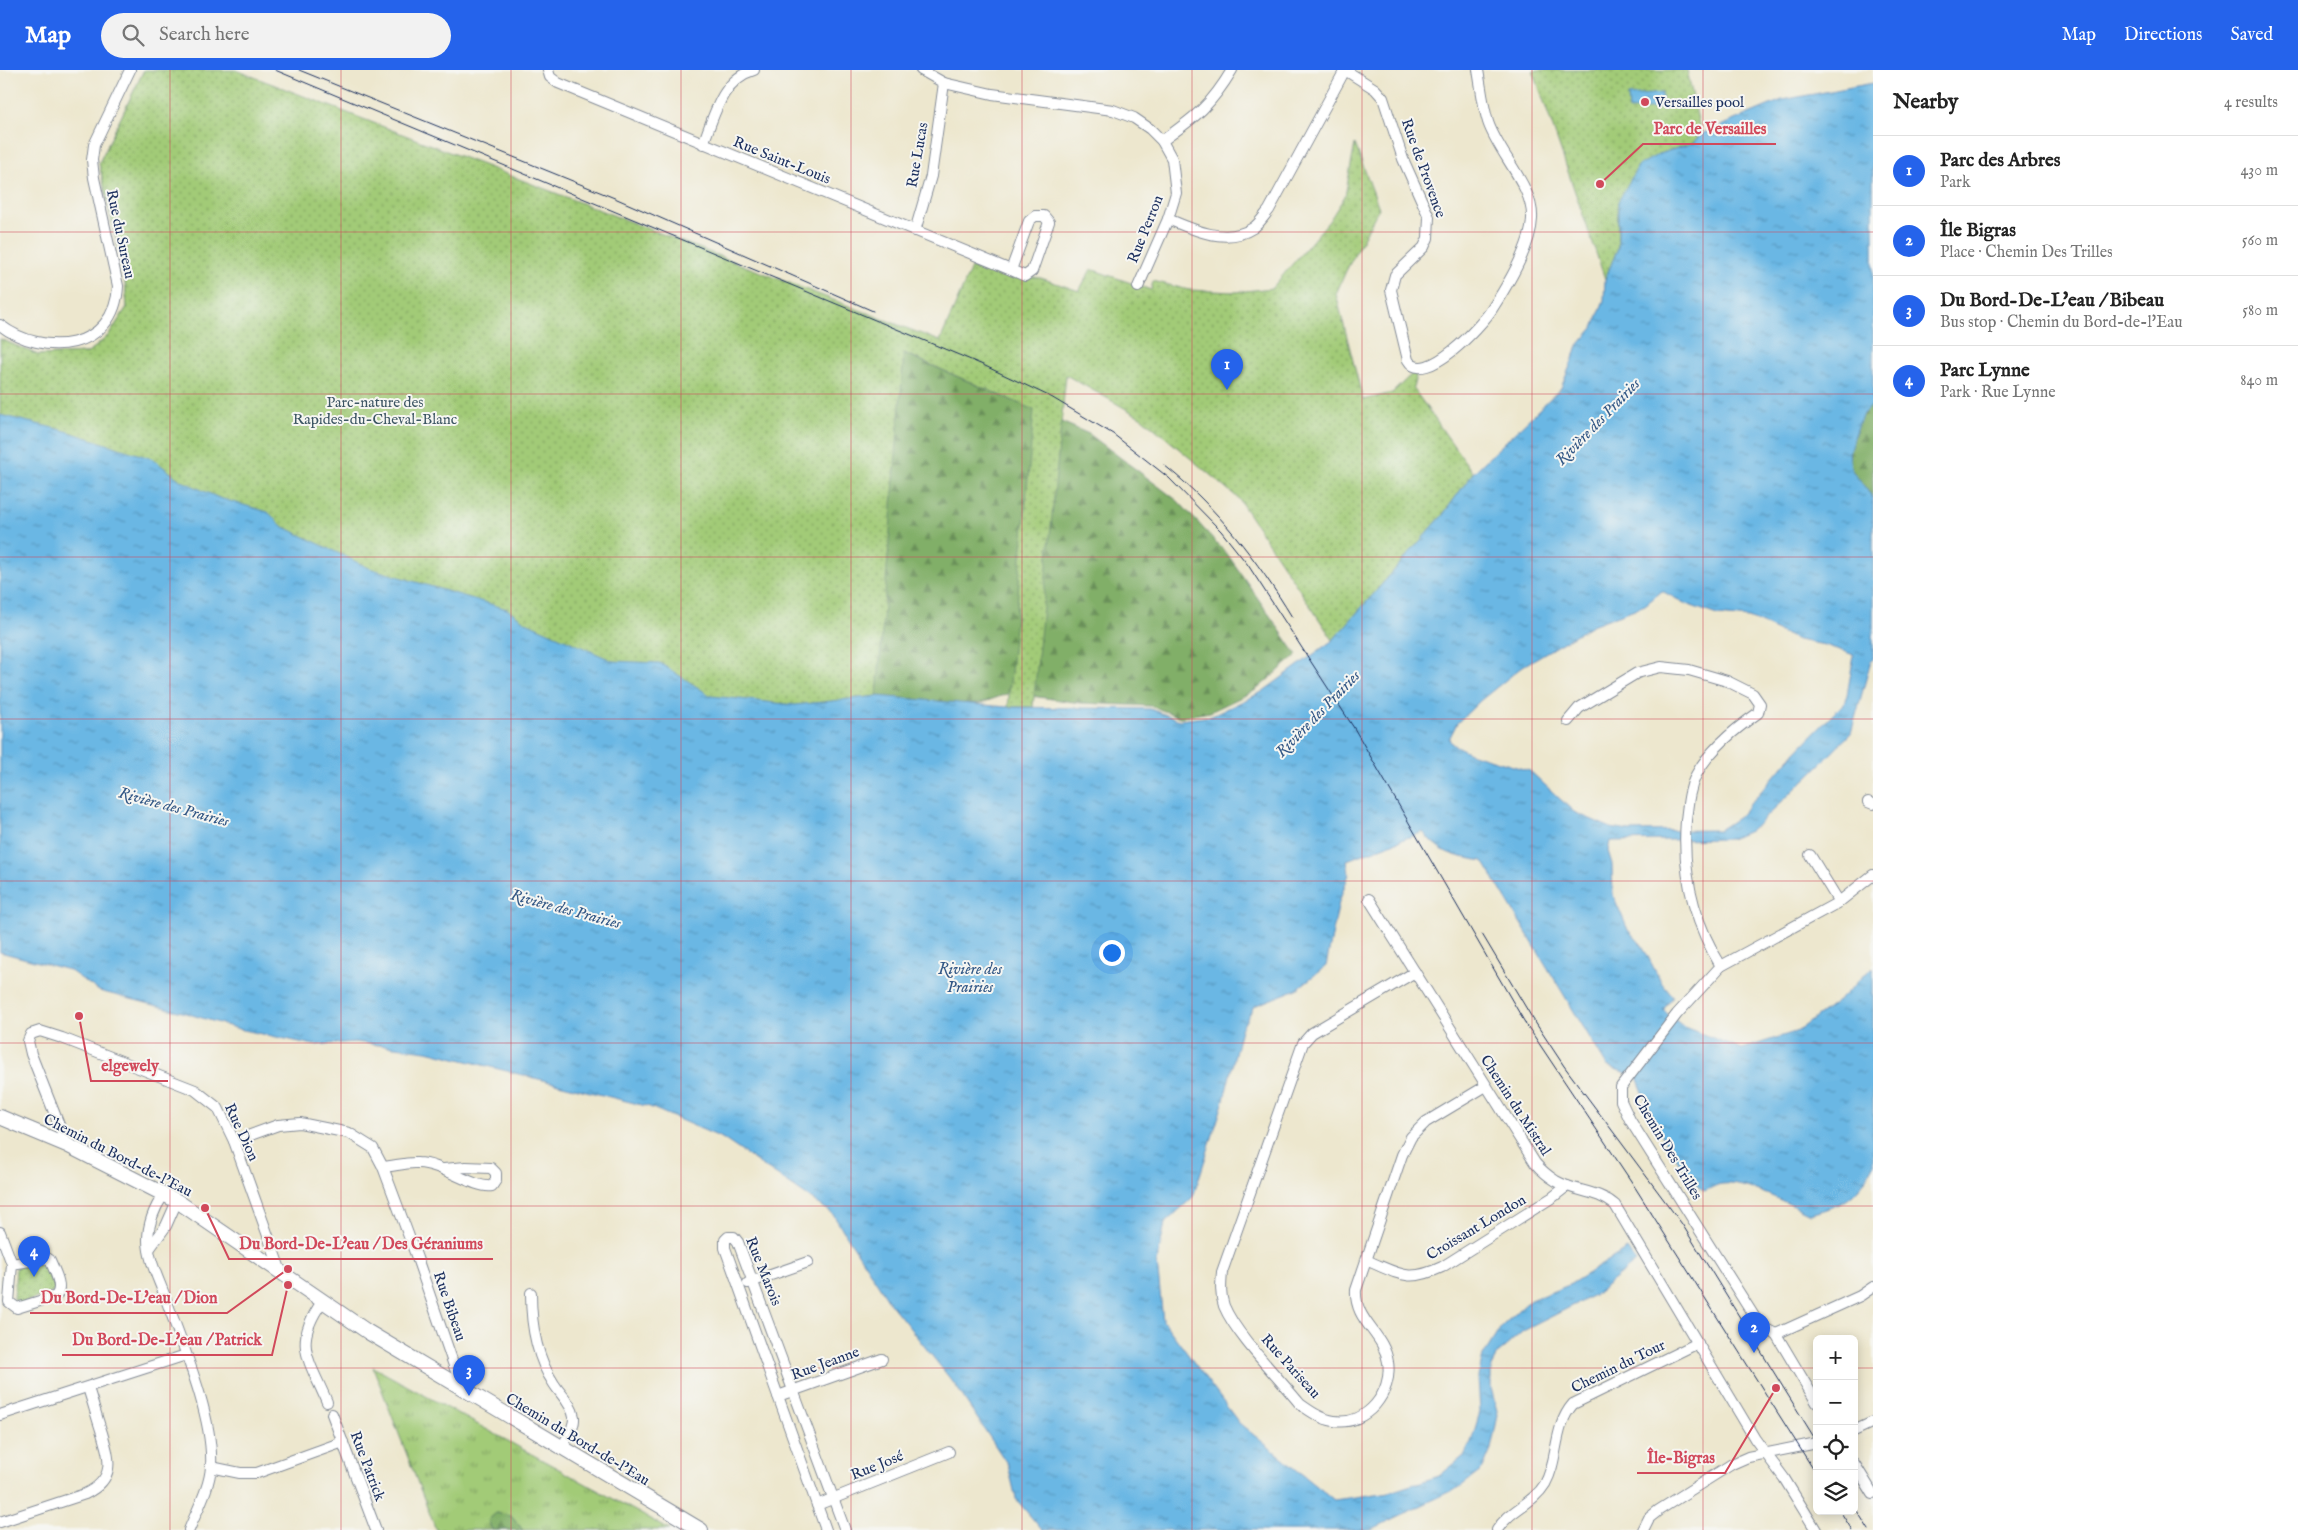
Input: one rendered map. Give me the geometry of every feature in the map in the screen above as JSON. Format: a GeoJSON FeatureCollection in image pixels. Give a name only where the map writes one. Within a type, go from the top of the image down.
{"type":"FeatureCollection","features":[{"type":"Feature","properties":{"kind":"street","name":"Rue du Sureau"},"geometry":{"type":"LineString","coordinates":[[0,325],[10,333],[34,342],[49,344],[75,342],[96,335],[112,315],[117,303],[118,286],[94,178],[92,160],[94,145],[130,70]]}},
{"type":"Feature","properties":{"kind":"street","name":"Rue Saint-Louis"},"geometry":{"type":"LineString","coordinates":[[548,70],[550,77],[558,83],[1025,276],[1032,271],[1049,222],[1044,216],[1035,216],[1029,222],[1011,270]]}},
{"type":"Feature","properties":{"kind":"street"},"geometry":{"type":"LineString","coordinates":[[703,144],[726,88],[738,77],[754,70]]}},
{"type":"Feature","properties":{"kind":"street","name":"Rue Perron"},"geometry":{"type":"LineString","coordinates":[[921,70],[944,83],[992,94],[1113,110],[1134,118],[1150,129],[1162,141],[1172,159],[1176,177],[1176,193],[1168,219],[1138,286]]}},
{"type":"Feature","properties":{"kind":"street"},"geometry":{"type":"LineString","coordinates":[[1162,141],[1200,113],[1216,96],[1232,70]]}},
{"type":"Feature","properties":{"kind":"street"},"geometry":{"type":"LineString","coordinates":[[1168,219],[1197,231],[1218,235],[1237,233],[1252,228],[1270,210],[1345,70]]}},
{"type":"Feature","properties":{"kind":"street","name":"Rue de Provence"},"geometry":{"type":"LineString","coordinates":[[1345,70],[1375,89],[1383,98],[1402,159],[1429,217],[1428,238],[1424,247],[1395,275],[1391,290],[1408,360],[1414,367],[1424,368],[1444,358],[1491,310],[1515,268],[1531,229],[1531,206],[1488,123],[1478,70]]}},
{"type":"Feature","properties":{"kind":"street","name":"Rue Lucas"},"geometry":{"type":"LineString","coordinates":[[915,232],[931,176],[944,83]]}},
{"type":"Feature","properties":{"kind":"street"},"geometry":{"type":"LineString","coordinates":[[1568,721],[1579,708],[1637,673],[1661,667],[1689,670],[1727,682],[1753,694],[1760,704],[1758,713],[1739,726],[1707,757],[1696,775],[1688,797],[1685,852],[1688,888],[1695,913],[1711,949],[1722,966]]}},
{"type":"Feature","properties":{"kind":"street"},"geometry":{"type":"LineString","coordinates":[[1810,855],[1839,902]]}},
{"type":"Feature","properties":{"kind":"street","name":"Chemin Des Trilles"},"geometry":{"type":"LineString","coordinates":[[1776,1334],[1766,1329],[1757,1321],[1623,1108],[1620,1093],[1626,1077],[1677,1014],[1722,966],[1839,902],[1873,875]]}},
{"type":"Feature","properties":{"kind":"street","name":"Chemin du Mistral"},"geometry":{"type":"LineString","coordinates":[[1369,899],[1534,1163],[1545,1174],[1567,1186],[1596,1193],[1615,1205],[1698,1343]]}},
{"type":"Feature","properties":{"kind":"street","name":"Rue Pariseau"},"geometry":{"type":"LineString","coordinates":[[1415,972],[1312,1033],[1303,1043],[1222,1272],[1220,1290],[1224,1305],[1232,1322],[1300,1404],[1313,1413],[1335,1421],[1346,1421],[1360,1417],[1376,1405],[1384,1392],[1389,1376],[1384,1347],[1358,1311],[1355,1300],[1356,1290],[1368,1261],[1402,1155],[1411,1137],[1426,1122],[1486,1086]]}},
{"type":"Feature","properties":{"kind":"street","name":"Rue Dion"},"geometry":{"type":"LineString","coordinates":[[67,1145],[30,1054],[28,1041],[32,1034],[40,1032],[62,1038],[195,1090],[218,1108],[234,1141],[281,1273]]}},
{"type":"Feature","properties":{"kind":"street","name":"Chemin du Bord-de-l'Eau"},"geometry":{"type":"LineString","coordinates":[[0,1117],[67,1145],[177,1200],[322,1302],[561,1449],[701,1530]]}},
{"type":"Feature","properties":{"kind":"street","name":"Rue Bibeau"},"geometry":{"type":"LineString","coordinates":[[234,1141],[278,1126],[300,1123],[349,1133],[373,1148],[383,1167],[462,1389]]}},
{"type":"Feature","properties":{"kind":"street"},"geometry":{"type":"LineString","coordinates":[[383,1167],[419,1162],[444,1169]]}},
{"type":"Feature","properties":{"kind":"street","name":"Croissant London"},"geometry":{"type":"LineString","coordinates":[[1368,1261],[1413,1277],[1425,1275],[1442,1267],[1530,1212],[1567,1186]]}},
{"type":"Feature","properties":{"kind":"street"},"geometry":{"type":"LineString","coordinates":[[164,1194],[151,1220],[148,1241],[153,1264],[186,1355],[208,1426],[211,1467],[189,1530]]}},
{"type":"Feature","properties":{"kind":"street"},"geometry":{"type":"LineString","coordinates":[[150,1248],[166,1226],[177,1200]]}},
{"type":"Feature","properties":{"kind":"street"},"geometry":{"type":"LineString","coordinates":[[0,1232],[12,1264],[9,1302],[11,1306],[17,1308],[56,1296],[59,1293],[60,1288],[50,1260],[47,1258],[12,1264]]}},
{"type":"Feature","properties":{"kind":"street","name":"Rue Marois"},"geometry":{"type":"LineString","coordinates":[[826,1530],[725,1248],[725,1240],[728,1237],[734,1237],[738,1242],[845,1530]]}},
{"type":"Feature","properties":{"kind":"street"},"geometry":{"type":"LineString","coordinates":[[739,1286],[808,1262]]}},
{"type":"Feature","properties":{"kind":"street"},"geometry":{"type":"LineString","coordinates":[[1813,1396],[1776,1334],[1860,1296],[1873,1287]]}},
{"type":"Feature","properties":{"kind":"street"},"geometry":{"type":"LineString","coordinates":[[531,1293],[532,1322],[541,1361],[554,1384],[568,1403],[574,1416],[573,1426],[561,1449]]}},
{"type":"Feature","properties":{"kind":"street"},"geometry":{"type":"LineString","coordinates":[[322,1302],[308,1324],[304,1343],[327,1402]]}},
{"type":"Feature","properties":{"kind":"street"},"geometry":{"type":"LineString","coordinates":[[1698,1343],[1765,1453],[1784,1478],[1816,1530]]}},
{"type":"Feature","properties":{"kind":"street","name":"Chemin du Tour"},"geometry":{"type":"LineString","coordinates":[[1497,1530],[1506,1518],[1534,1497],[1543,1486],[1550,1474],[1565,1413],[1573,1404],[1698,1343]]}},
{"type":"Feature","properties":{"kind":"street"},"geometry":{"type":"LineString","coordinates":[[0,1414],[88,1388],[186,1355]]}},
{"type":"Feature","properties":{"kind":"street","name":"Rue Jeanne"},"geometry":{"type":"LineString","coordinates":[[778,1396],[882,1359]]}},
{"type":"Feature","properties":{"kind":"street"},"geometry":{"type":"LineString","coordinates":[[0,1522],[86,1494],[98,1488],[108,1473],[110,1460],[88,1388]]}},
{"type":"Feature","properties":{"kind":"street","name":"Rue Patrick"},"geometry":{"type":"LineString","coordinates":[[332,1414],[376,1530]]}},
{"type":"Feature","properties":{"kind":"street"},"geometry":{"type":"LineString","coordinates":[[1858,1429],[1873,1422]]}},
{"type":"Feature","properties":{"kind":"street"},"geometry":{"type":"LineString","coordinates":[[211,1467],[240,1473],[257,1473],[343,1442]]}},
{"type":"Feature","properties":{"kind":"street"},"geometry":{"type":"LineString","coordinates":[[1643,1530],[1649,1518],[1659,1510],[1732,1464],[1765,1453],[1813,1443]]}},
{"type":"Feature","properties":{"kind":"street","name":"Rue José"},"geometry":{"type":"LineString","coordinates":[[817,1505],[949,1452]]}},
{"type":"Feature","properties":{"kind":"street"},"geometry":{"type":"LineString","coordinates":[[1858,1470],[1873,1494]]}},
{"type":"Feature","properties":{"kind":"green space"},"geometry":{"type":"Polygon","coordinates":[[[144,70],[729,277],[1089,434],[1178,501],[1228,555],[1297,655],[1256,690],[1210,712],[1180,717],[1151,706],[1081,703],[1010,693],[981,703],[900,708],[795,705],[0,339],[38,355],[88,353],[109,335],[127,307],[125,281],[99,163],[144,70]]]}},
{"type":"Feature","properties":{"kind":"green space","name":"Parc-nature des Rapides-du-Cheval-Blanc"},"geometry":{"type":"Polygon","coordinates":[[[144,70],[236,70],[940,341],[971,268],[1041,278],[1079,291],[1091,269],[1151,290],[1153,281],[1189,290],[1236,292],[1272,288],[1329,221],[1345,196],[1355,144],[1379,208],[1336,294],[1363,400],[1392,393],[1418,368],[1413,388],[1473,473],[1442,516],[1333,640],[1238,498],[1142,418],[1066,375],[1033,707],[1008,707],[1034,410],[904,353],[877,696],[759,805],[0,576],[0,339],[38,355],[88,353],[109,335],[127,307],[125,281],[99,163],[144,70]]]}},
{"type":"Feature","properties":{"kind":"green space"},"geometry":{"type":"Polygon","coordinates":[[[1533,70],[1687,70],[1701,134],[1693,143],[1659,154],[1618,202],[1618,248],[1605,279],[1533,70]]]}},
{"type":"Feature","properties":{"kind":"green space"},"geometry":{"type":"Polygon","coordinates":[[[1873,403],[1873,498],[1850,469],[1849,452],[1862,414],[1873,403]]]}},
{"type":"Feature","properties":{"kind":"green space"},"geometry":{"type":"Polygon","coordinates":[[[45,1262],[56,1287],[55,1291],[20,1304],[14,1299],[16,1267],[45,1262]]]}},
{"type":"Feature","properties":{"kind":"green space"},"geometry":{"type":"Polygon","coordinates":[[[373,1367],[670,1530],[436,1530],[373,1367]]]}},
{"type":"Feature","properties":{"kind":"green space"},"geometry":{"type":"Polygon","coordinates":[[[496,1513],[511,1516],[523,1530],[492,1530],[488,1520],[496,1513]]]}},
{"type":"Feature","properties":{"kind":"water","name":"Rivière des Prairies"},"geometry":{"type":"Polygon","coordinates":[[[1873,83],[1873,403],[1862,415],[1849,452],[1851,469],[1873,498],[1873,659],[1851,733],[1752,830],[1731,839],[1610,841],[1608,851],[1612,864],[1613,895],[1628,930],[1642,945],[1661,982],[1673,997],[1663,1010],[1684,1027],[1742,1049],[1798,1031],[1839,1000],[1873,967],[1873,1165],[1867,1177],[1849,1198],[1833,1207],[1810,1214],[1767,1194],[1742,1186],[1720,1184],[1704,1191],[1689,1177],[1658,1130],[1637,1077],[1607,1066],[1483,861],[1464,858],[1443,850],[1436,846],[1423,832],[1347,860],[1349,874],[1339,902],[1326,966],[1297,989],[1254,1006],[1241,1029],[1224,1100],[1193,1197],[1165,1223],[1157,1262],[1163,1321],[1239,1423],[1334,1500],[1390,1492],[1439,1476],[1464,1456],[1471,1442],[1480,1412],[1478,1377],[1483,1356],[1501,1327],[1529,1301],[1569,1285],[1627,1249],[1636,1262],[1594,1295],[1523,1331],[1496,1355],[1491,1369],[1491,1388],[1498,1415],[1491,1449],[1482,1470],[1460,1487],[1370,1530],[1042,1530],[1016,1499],[1008,1465],[956,1386],[890,1303],[832,1213],[722,1138],[650,1107],[427,1051],[355,1042],[314,1045],[239,1029],[99,991],[69,970],[0,952],[0,415],[66,431],[153,459],[180,480],[219,498],[268,512],[282,526],[369,568],[507,609],[526,622],[613,661],[660,663],[711,696],[795,705],[877,696],[1007,707],[1150,709],[1180,720],[1212,716],[1262,692],[1333,640],[1442,516],[1473,473],[1561,388],[1579,344],[1593,328],[1604,300],[1605,279],[1618,248],[1618,202],[1638,166],[1659,154],[1693,143],[1701,134],[1782,100],[1873,83]],[[1662,591],[1645,605],[1592,625],[1523,666],[1481,700],[1457,723],[1449,739],[1452,744],[1472,754],[1530,771],[1574,812],[1611,828],[1629,831],[1719,830],[1739,817],[1787,761],[1846,701],[1854,655],[1825,645],[1798,640],[1749,618],[1717,615],[1686,604],[1662,591]]]}},
{"type":"Feature","properties":{"kind":"water","name":"Versailles pool"},"geometry":{"type":"Polygon","coordinates":[[[1662,93],[1662,108],[1629,110],[1628,96],[1662,93]]]}},
{"type":"Feature","properties":{"kind":"tram line"},"geometry":{"type":"LineString","coordinates":[[275,70],[983,365],[1051,397],[1113,434],[1169,478],[1221,531],[1248,565],[1354,728],[1524,1021],[1631,1181],[1814,1470]]}},
{"type":"Feature","properties":{"kind":"tram line"},"geometry":{"type":"LineString","coordinates":[[299,70],[617,199],[873,311]]}},
{"type":"Feature","properties":{"kind":"tram line"},"geometry":{"type":"LineString","coordinates":[[1164,465],[1201,498],[1235,535],[1265,575],[1292,617]]}},
{"type":"Feature","properties":{"kind":"tram line"},"geometry":{"type":"LineString","coordinates":[[1482,934],[1531,1016],[1564,1066],[1682,1224],[1813,1436]]}},
{"type":"Feature","properties":{"kind":"tram line"},"geometry":{"type":"LineString","coordinates":[[1858,1512],[1869,1530]]}},
{"type":"Feature","properties":{"kind":"tram line"},"geometry":{"type":"LineString","coordinates":[[1843,1515],[1852,1530]]}},
{"type":"Feature","properties":{"kind":"place","name":"Versailles pool"},"geometry":{"type":"Point","coordinates":[1645,102]}},
{"type":"Feature","properties":{"kind":"place","name":"Parc de Versailles"},"geometry":{"type":"Point","coordinates":[1600,184]}},
{"type":"Feature","properties":{"kind":"place","name":"Parc des Arbres"},"geometry":{"type":"Point","coordinates":[1227,390]}},
{"type":"Feature","properties":{"kind":"place","name":"elgewely"},"geometry":{"type":"Point","coordinates":[79,1016]}},
{"type":"Feature","properties":{"kind":"place","name":"Du Bord-De-L'eau / Des Géraniums"},"geometry":{"type":"Point","coordinates":[205,1208]}},
{"type":"Feature","properties":{"kind":"place","name":"Du Bord-De-L'eau / Dion"},"geometry":{"type":"Point","coordinates":[288,1269]}},
{"type":"Feature","properties":{"kind":"place","name":"Parc Lynne"},"geometry":{"type":"Point","coordinates":[34,1277]}},
{"type":"Feature","properties":{"kind":"place","name":"Du Bord-De-L'eau / Patrick"},"geometry":{"type":"Point","coordinates":[288,1285]}},
{"type":"Feature","properties":{"kind":"place","name":"Île Bigras"},"geometry":{"type":"Point","coordinates":[1754,1353]}},
{"type":"Feature","properties":{"kind":"place","name":"Île-Bigras"},"geometry":{"type":"Point","coordinates":[1776,1388]}},
{"type":"Feature","properties":{"kind":"place","name":"Du Bord-De-L'eau / Bibeau"},"geometry":{"type":"Point","coordinates":[469,1396]}}]}
